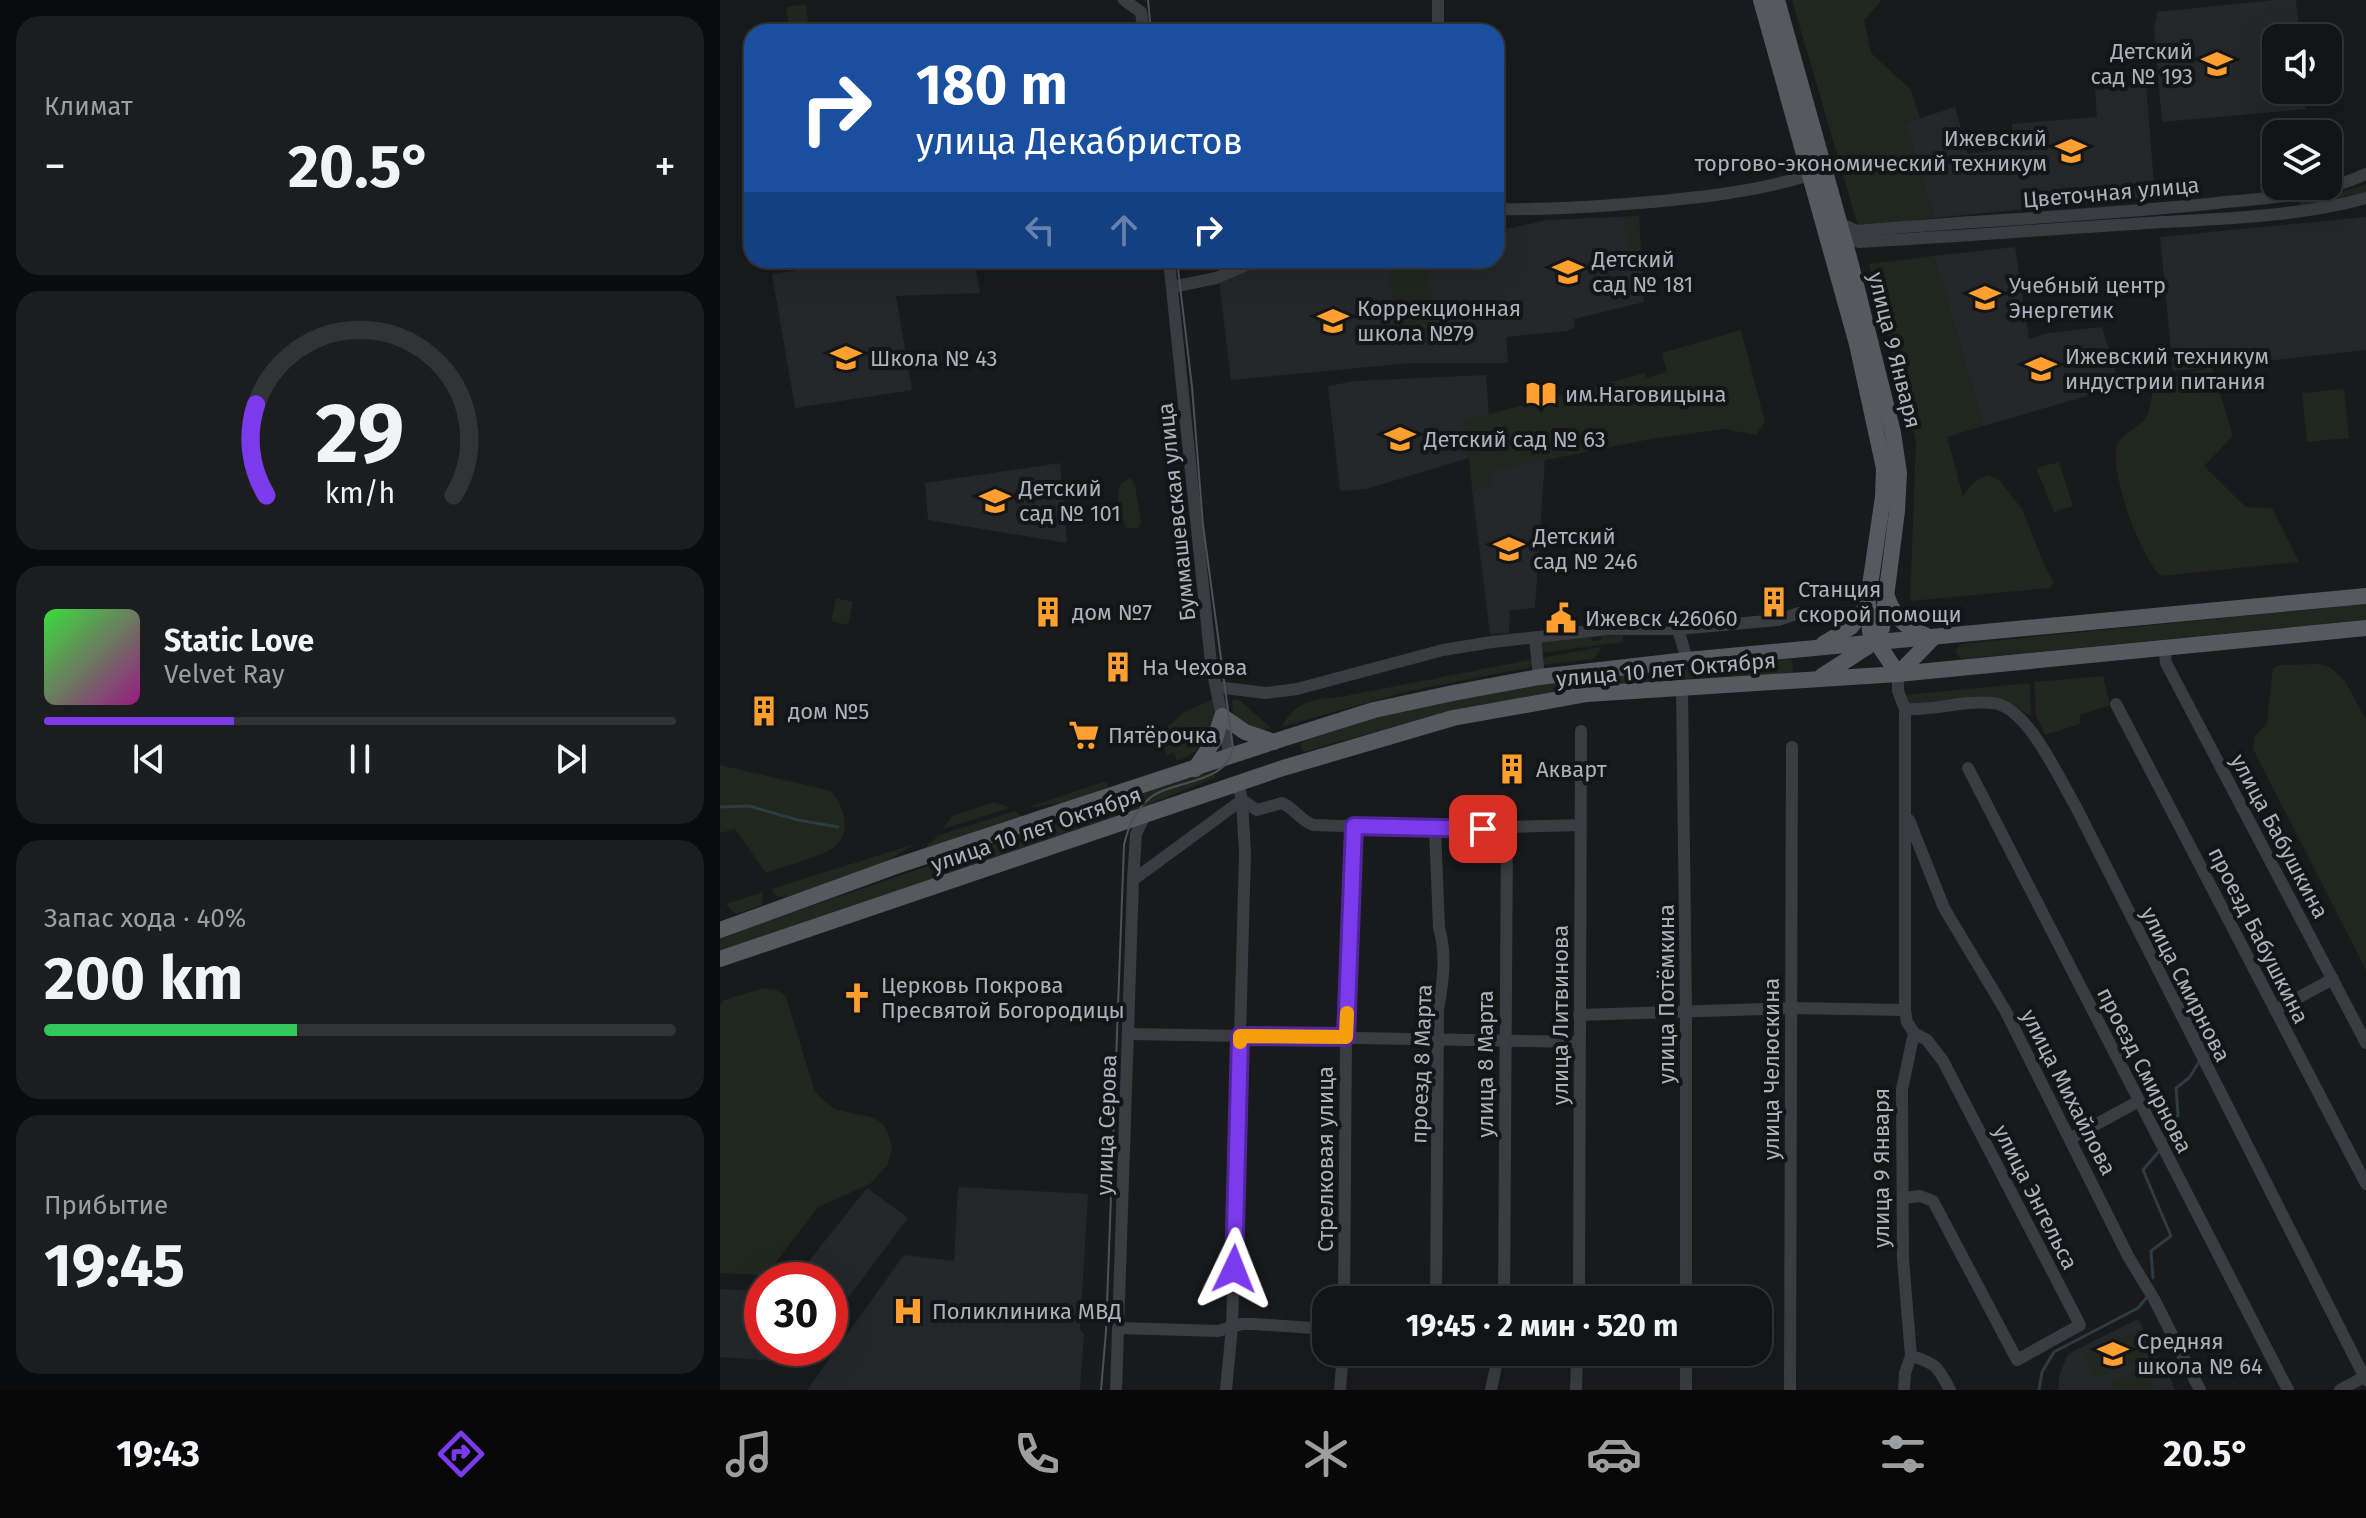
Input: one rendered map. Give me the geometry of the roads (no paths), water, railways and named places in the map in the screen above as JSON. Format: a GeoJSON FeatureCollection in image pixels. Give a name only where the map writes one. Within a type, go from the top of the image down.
{"type":"FeatureCollection","features":[{"type":"Feature","properties":{"kind":"main road","name":"улица 9 Января"},"geometry":{"type":"LineString","coordinates":[[1761,0],[1810,175],[1832,225],[1853,238],[1842,260],[1884,468],[1883,497],[1865,612],[1836,638],[1808,649]]}},
{"type":"Feature","properties":{"kind":"main road","name":"улица 9 Января"},"geometry":{"type":"LineString","coordinates":[[1777,0],[1832,225],[1898,456],[1897,511],[1885,593],[1884,623],[1874,641]]}},
{"type":"Feature","properties":{"kind":"main road"},"geometry":{"type":"LineString","coordinates":[[1885,593],[1892,610],[1906,626],[1942,636]]}},
{"type":"Feature","properties":{"kind":"main road","name":"улица 10 лет Октября"},"geometry":{"type":"LineString","coordinates":[[720,930],[896,866],[1374,710],[1539,677],[1874,641],[2366,596]]}},
{"type":"Feature","properties":{"kind":"main road"},"geometry":{"type":"LineString","coordinates":[[1868,601],[1870,632],[1898,674],[1942,636]]}},
{"type":"Feature","properties":{"kind":"main road","name":"улица 10 лет Октября"},"geometry":{"type":"LineString","coordinates":[[720,959],[1220,790],[1240,792],[1306,761],[1453,718],[1587,694],[1898,674],[2366,628]]}},
{"type":"Feature","properties":{"kind":"main road"},"geometry":{"type":"LineString","coordinates":[[1942,636],[1951,668]]}},
{"type":"Feature","properties":{"kind":"main road"},"geometry":{"type":"LineString","coordinates":[[1809,680],[1842,665],[1874,641]]}},
{"type":"Feature","properties":{"kind":"main road"},"geometry":{"type":"LineString","coordinates":[[1808,649],[1815,656],[1817,664],[1815,674],[1809,680]]}},
{"type":"Feature","properties":{"kind":"main road"},"geometry":{"type":"LineString","coordinates":[[1195,769],[1215,739],[1222,716],[1245,732],[1275,742]]}},
{"type":"Feature","properties":{"kind":"main road"},"geometry":{"type":"LineString","coordinates":[[1305,733],[1297,741],[1297,748],[1306,761]]}},
{"type":"Feature","properties":{"kind":"main road"},"geometry":{"type":"LineString","coordinates":[[1220,790],[1230,757]]}},
{"type":"Feature","properties":{"kind":"street"},"geometry":{"type":"LineString","coordinates":[[1124,0],[1141,12],[1143,24]]}},
{"type":"Feature","properties":{"kind":"street"},"geometry":{"type":"LineString","coordinates":[[1438,0],[1438,24]]}},
{"type":"Feature","properties":{"kind":"street","name":"Цветочная улица"},"geometry":{"type":"LineString","coordinates":[[2342,184],[2366,174]]}},
{"type":"Feature","properties":{"kind":"street"},"geometry":{"type":"LineString","coordinates":[[1504,209],[1587,207],[1708,196],[1772,186],[1810,175]]}},
{"type":"Feature","properties":{"kind":"street","name":"Цветочная улица"},"geometry":{"type":"LineString","coordinates":[[1853,238],[2163,216],[2295,211],[2342,205],[2366,198]]}},
{"type":"Feature","properties":{"kind":"street","name":"Цветочная улица"},"geometry":{"type":"LineString","coordinates":[[2163,216],[2262,200]]}},
{"type":"Feature","properties":{"kind":"street"},"geometry":{"type":"LineString","coordinates":[[2294,200],[2295,211]]}},
{"type":"Feature","properties":{"kind":"street","name":"Буммашевская улица"},"geometry":{"type":"LineString","coordinates":[[1170,268],[1211,663],[1230,757]]}},
{"type":"Feature","properties":{"kind":"street"},"geometry":{"type":"LineString","coordinates":[[1172,287],[1216,278],[1239,268]]}},
{"type":"Feature","properties":{"kind":"street"},"geometry":{"type":"LineString","coordinates":[[1216,687],[1266,693],[1297,689],[1443,650],[1608,629],[1678,629],[1778,620],[1799,613]]}},
{"type":"Feature","properties":{"kind":"street"},"geometry":{"type":"LineString","coordinates":[[1678,629],[1687,660]]}},
{"type":"Feature","properties":{"kind":"street"},"geometry":{"type":"LineString","coordinates":[[1535,638],[1539,677]]}},
{"type":"Feature","properties":{"kind":"street","name":"улица Бабушкина"},"geometry":{"type":"LineString","coordinates":[[2164,646],[2166,663],[2366,1043]]}},
{"type":"Feature","properties":{"kind":"street"},"geometry":{"type":"LineString","coordinates":[[1898,674],[1898,691],[1905,709],[1905,1010],[1907,1022],[1914,1033]]}},
{"type":"Feature","properties":{"kind":"street","name":"улица Потёмкина"},"geometry":{"type":"LineString","coordinates":[[1682,687],[1686,1286]]}},
{"type":"Feature","properties":{"kind":"street","name":"улица Смирнова"},"geometry":{"type":"LineString","coordinates":[[1905,709],[1926,710],[1991,702],[2007,705],[2033,735],[2075,805],[2365,1378]]}},
{"type":"Feature","properties":{"kind":"street","name":"проезд Бабушкина"},"geometry":{"type":"LineString","coordinates":[[2116,704],[2366,1184]]}},
{"type":"Feature","properties":{"kind":"street","name":"улица Литвинова"},"geometry":{"type":"LineString","coordinates":[[1579,1286],[1581,731]]}},
{"type":"Feature","properties":{"kind":"street","name":"улица Челюскина"},"geometry":{"type":"LineString","coordinates":[[1790,1390],[1792,747]]}},
{"type":"Feature","properties":{"kind":"street","name":"проезд Смирнова"},"geometry":{"type":"LineString","coordinates":[[1968,768],[2288,1390]]}},
{"type":"Feature","properties":{"kind":"street"},"geometry":{"type":"LineString","coordinates":[[1240,792],[1257,810],[1282,803],[1294,809],[1304,822],[1313,825],[1507,829],[1581,825]]}},
{"type":"Feature","properties":{"kind":"street"},"geometry":{"type":"LineString","coordinates":[[1226,1390],[1232,1327],[1245,853],[1240,792]]}},
{"type":"Feature","properties":{"kind":"street"},"geometry":{"type":"LineString","coordinates":[[1133,880],[1240,792]]}},
{"type":"Feature","properties":{"kind":"street","name":"улица Михайлова"},"geometry":{"type":"LineString","coordinates":[[1905,810],[1944,908],[2005,1010],[2128,1256],[2154,1299],[2200,1390]]}},
{"type":"Feature","properties":{"kind":"street","name":"улица Серова"},"geometry":{"type":"LineString","coordinates":[[1116,1390],[1133,880],[1136,834],[1145,815]]}},
{"type":"Feature","properties":{"kind":"street","name":"Стрелковая улица"},"geometry":{"type":"LineString","coordinates":[[1344,1286],[1346,1037],[1354,826]]}},
{"type":"Feature","properties":{"kind":"street","name":"проезд 8 Марта"},"geometry":{"type":"LineString","coordinates":[[1435,829],[1444,976],[1438,1010],[1436,1286]]}},
{"type":"Feature","properties":{"kind":"street","name":"улица 8 Марта"},"geometry":{"type":"LineString","coordinates":[[1504,1286],[1507,829]]}},
{"type":"Feature","properties":{"kind":"street"},"geometry":{"type":"LineString","coordinates":[[2275,1010],[2333,979]]}},
{"type":"Feature","properties":{"kind":"street"},"geometry":{"type":"LineString","coordinates":[[1579,1015],[1792,1008],[1905,1010]]}},
{"type":"Feature","properties":{"kind":"street","name":"улица 9 Января"},"geometry":{"type":"LineString","coordinates":[[1904,1390],[1905,1373],[1911,1356],[1903,1259],[1902,1089],[1914,1033]]}},
{"type":"Feature","properties":{"kind":"street","name":"улица Энгельса"},"geometry":{"type":"LineString","coordinates":[[1903,1198],[1920,1196],[1933,1201],[2017,1360],[2080,1325],[1943,1061],[1927,1040],[1914,1033]]}},
{"type":"Feature","properties":{"kind":"street"},"geometry":{"type":"LineString","coordinates":[[1129,1034],[1579,1042]]}},
{"type":"Feature","properties":{"kind":"street"},"geometry":{"type":"LineString","coordinates":[[2071,1138],[2139,1101]]}},
{"type":"Feature","properties":{"kind":"street"},"geometry":{"type":"LineString","coordinates":[[1119,1328],[1218,1331],[1255,1324],[1312,1328]]}},
{"type":"Feature","properties":{"kind":"street"},"geometry":{"type":"LineString","coordinates":[[1911,1356],[1930,1362],[1939,1369],[1950,1390]]}},
{"type":"Feature","properties":{"kind":"street"},"geometry":{"type":"LineString","coordinates":[[1340,1390],[1342,1366]]}},
{"type":"Feature","properties":{"kind":"street"},"geometry":{"type":"LineString","coordinates":[[1491,1390],[1497,1366]]}},
{"type":"Feature","properties":{"kind":"street"},"geometry":{"type":"LineString","coordinates":[[1576,1390],[1577,1366]]}},
{"type":"Feature","properties":{"kind":"street"},"geometry":{"type":"LineString","coordinates":[[1686,1366],[1686,1390]]}},
{"type":"Feature","properties":{"kind":"street"},"geometry":{"type":"LineString","coordinates":[[2340,1390],[2365,1378]]}},
{"type":"Feature","properties":{"kind":"waterway"},"geometry":{"type":"LineString","coordinates":[[720,807],[749,806],[838,827]]}},
{"type":"Feature","properties":{"kind":"waterway"},"geometry":{"type":"LineString","coordinates":[[2179,997],[2209,1054]]}},
{"type":"Feature","properties":{"kind":"waterway"},"geometry":{"type":"LineString","coordinates":[[2209,1054],[2216,1040]]}},
{"type":"Feature","properties":{"kind":"waterway"},"geometry":{"type":"LineString","coordinates":[[2164,1142],[2178,1115],[2176,1088],[2189,1078],[2199,1062]]}},
{"type":"Feature","properties":{"kind":"waterway"},"geometry":{"type":"LineString","coordinates":[[2153,1278],[2151,1251],[2171,1236],[2143,1170],[2161,1149]]}},
{"type":"Feature","properties":{"kind":"waterway"},"geometry":{"type":"LineString","coordinates":[[2039,1390],[2042,1372],[2054,1352],[2138,1308],[2147,1297]]}},
{"type":"Feature","properties":{"kind":"tram line"},"geometry":{"type":"LineString","coordinates":[[1148,0],[1150,24]]}},
{"type":"Feature","properties":{"kind":"tram line"},"geometry":{"type":"LineString","coordinates":[[1101,1390],[1106,1331],[1124,845],[1133,819],[1151,797],[1210,775],[1229,760],[1233,748],[1203,525],[1192,387],[1178,268]]}},
{"type":"Feature","properties":{"kind":"place","name":"Детский сад № 193"},"geometry":{"type":"Point","coordinates":[2217,64]}},
{"type":"Feature","properties":{"kind":"place","name":"Ижевский торгово-экономический техникум"},"geometry":{"type":"Point","coordinates":[2071,151]}},
{"type":"Feature","properties":{"kind":"place","name":"Детский сад № 181"},"geometry":{"type":"Point","coordinates":[1568,272]}},
{"type":"Feature","properties":{"kind":"place","name":"Учебный центр Энергетик"},"geometry":{"type":"Point","coordinates":[1985,298]}},
{"type":"Feature","properties":{"kind":"place","name":"Коррекционная школа №79"},"geometry":{"type":"Point","coordinates":[1333,321]}},
{"type":"Feature","properties":{"kind":"place","name":"Школа № 43"},"geometry":{"type":"Point","coordinates":[846,358]}},
{"type":"Feature","properties":{"kind":"place","name":"Ижевский техникум индустрии питания"},"geometry":{"type":"Point","coordinates":[2041,369]}},
{"type":"Feature","properties":{"kind":"place","name":"им.Наговицына"},"geometry":{"type":"Point","coordinates":[1541,394]}},
{"type":"Feature","properties":{"kind":"place","name":"Детский сад № 63"},"geometry":{"type":"Point","coordinates":[1400,439]}},
{"type":"Feature","properties":{"kind":"place","name":"Детский сад № 101"},"geometry":{"type":"Point","coordinates":[995,501]}},
{"type":"Feature","properties":{"kind":"place","name":"Детский сад № 246"},"geometry":{"type":"Point","coordinates":[1509,549]}},
{"type":"Feature","properties":{"kind":"place","name":"Станция скорой помощи"},"geometry":{"type":"Point","coordinates":[1774,602]}},
{"type":"Feature","properties":{"kind":"place","name":"дом №7"},"geometry":{"type":"Point","coordinates":[1048,612]}},
{"type":"Feature","properties":{"kind":"place","name":"Ижевск 426060"},"geometry":{"type":"Point","coordinates":[1561,618]}},
{"type":"Feature","properties":{"kind":"place","name":"На Чехова"},"geometry":{"type":"Point","coordinates":[1118,667]}},
{"type":"Feature","properties":{"kind":"place","name":"дом №5"},"geometry":{"type":"Point","coordinates":[764,711]}},
{"type":"Feature","properties":{"kind":"place","name":"Пятёрочка"},"geometry":{"type":"Point","coordinates":[1084,735]}},
{"type":"Feature","properties":{"kind":"place","name":"Акварт"},"geometry":{"type":"Point","coordinates":[1512,769]}},
{"type":"Feature","properties":{"kind":"place","name":"Церковь Покрова Пресвятой Богородицы"},"geometry":{"type":"Point","coordinates":[857,998]}},
{"type":"Feature","properties":{"kind":"place","name":"Поликлиника МВД"},"geometry":{"type":"Point","coordinates":[908,1311]}},
{"type":"Feature","properties":{"kind":"place","name":"Средняя школа № 64"},"geometry":{"type":"Point","coordinates":[2113,1354]}}]}
